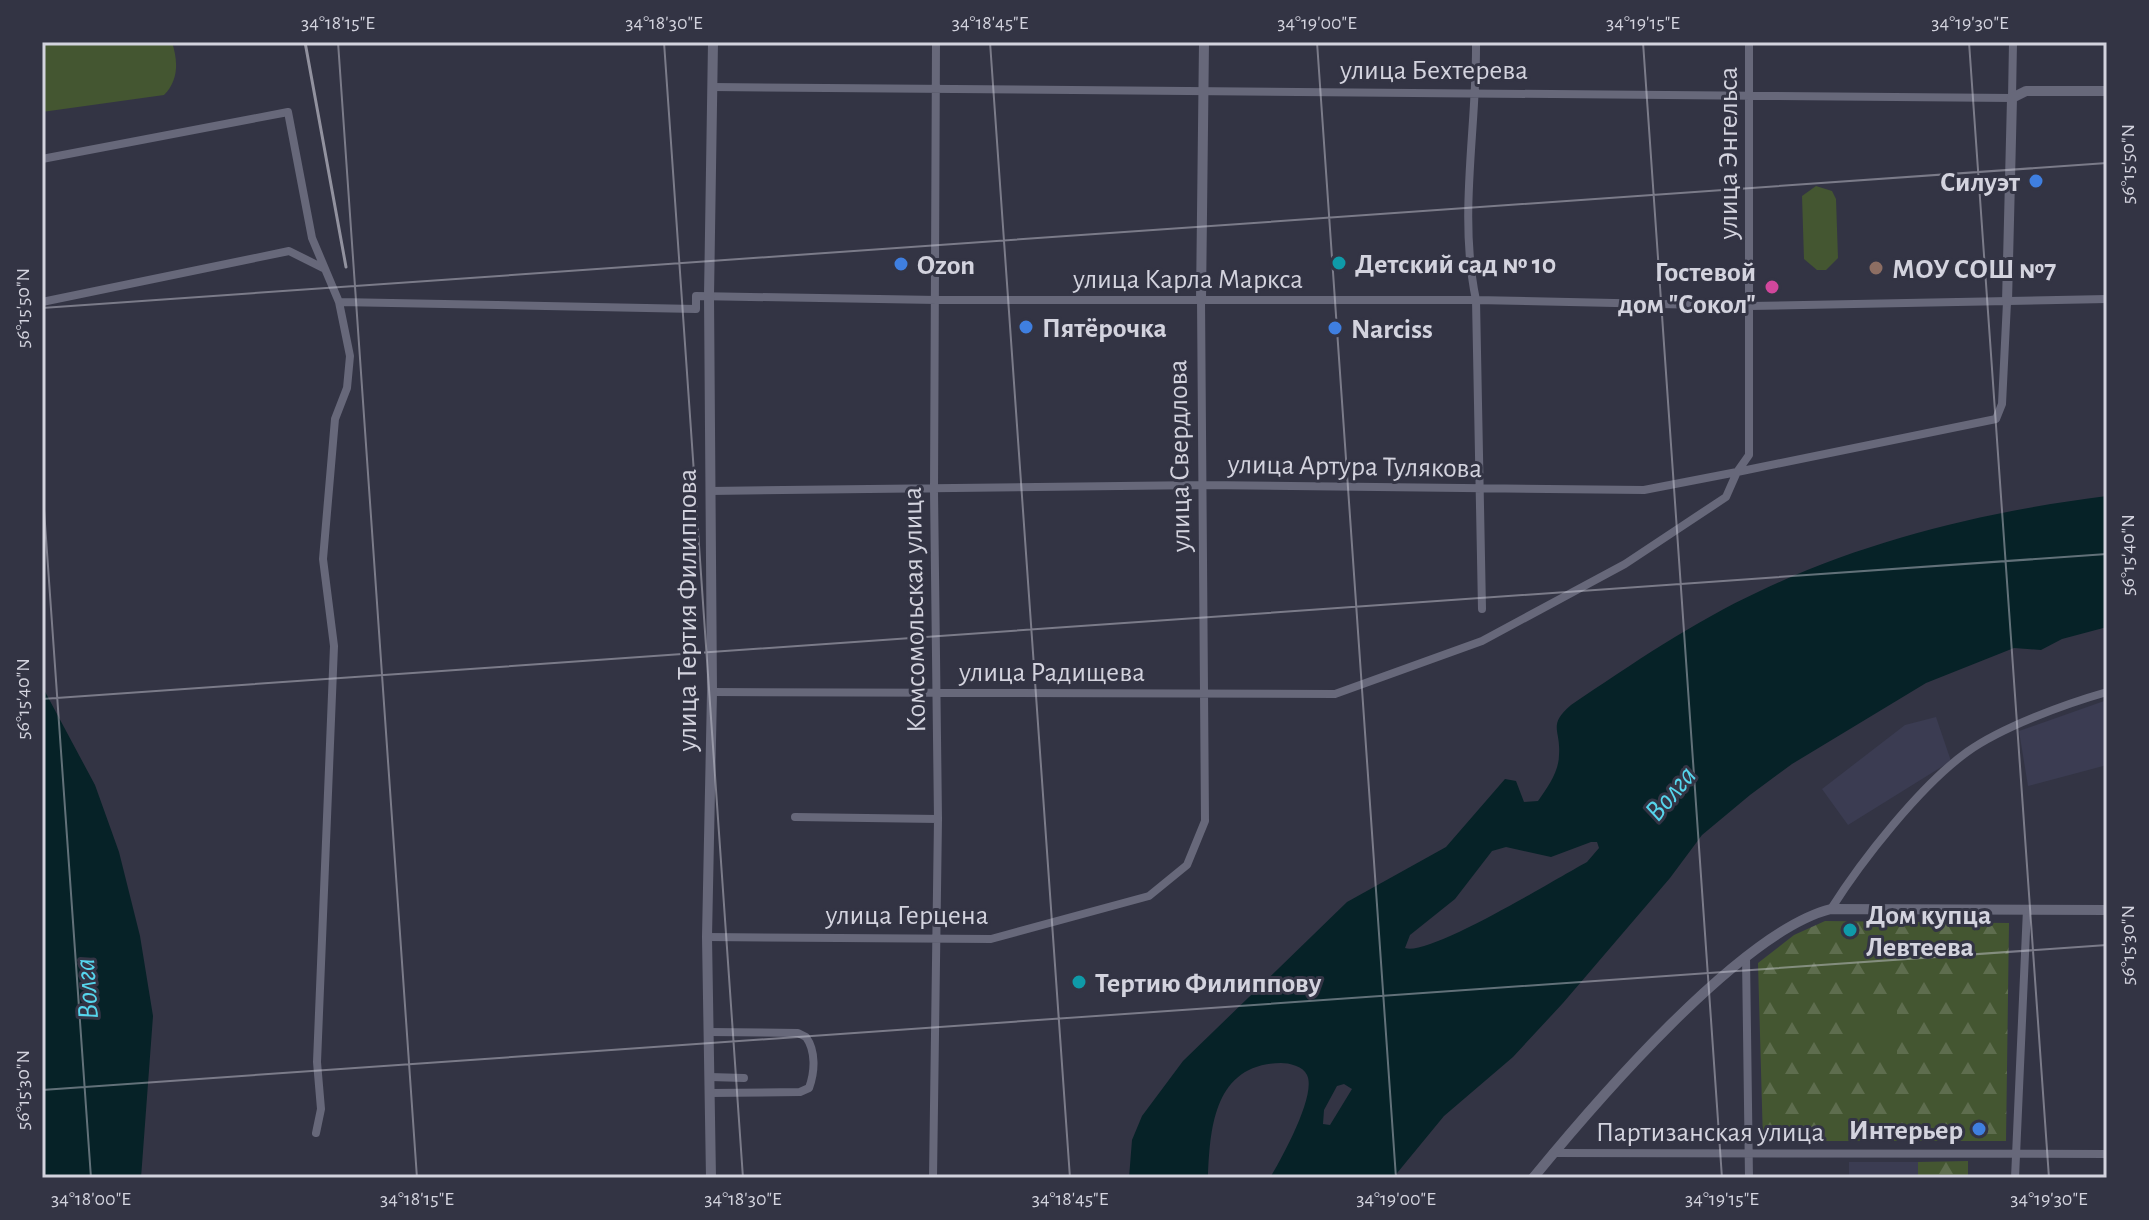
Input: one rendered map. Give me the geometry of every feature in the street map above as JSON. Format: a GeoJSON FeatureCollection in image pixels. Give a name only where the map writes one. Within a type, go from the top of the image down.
{"type":"FeatureCollection","features":[{"type":"Feature","properties":{"kind":"street","name":"улица Тертия Филиппова"},"geometry":{"type":"LineString","coordinates":[[711,1178],[707,937],[712,692],[705,296],[713,42]]}},
{"type":"Feature","properties":{"kind":"street","name":"Комсомольская улица"},"geometry":{"type":"LineString","coordinates":[[933,1178],[938,819],[934,491],[936,42]]}},
{"type":"Feature","properties":{"kind":"street","name":"улица Свердлова"},"geometry":{"type":"LineString","coordinates":[[1187,865],[1205,821],[1201,300],[1204,42]]}},
{"type":"Feature","properties":{"kind":"street"},"geometry":{"type":"LineString","coordinates":[[1476,42],[1477,93],[1469,149],[1467,256],[1476,300],[1482,609]]}},
{"type":"Feature","properties":{"kind":"street","name":"улица Энгельса"},"geometry":{"type":"LineString","coordinates":[[1737,472],[1749,455],[1749,42]]}},
{"type":"Feature","properties":{"kind":"street"},"geometry":{"type":"LineString","coordinates":[[2007,302],[2013,42]]}},
{"type":"Feature","properties":{"kind":"street","name":"улица Бехтерева"},"geometry":{"type":"LineString","coordinates":[[712,87],[2012,98],[2026,91],[2107,91]]}},
{"type":"Feature","properties":{"kind":"street"},"geometry":{"type":"LineString","coordinates":[[42,159],[288,112],[312,238],[339,302],[350,356],[347,388],[335,419],[323,559],[334,646],[317,1062],[321,1109],[316,1133]]}},
{"type":"Feature","properties":{"kind":"street"},"geometry":{"type":"LineString","coordinates":[[42,302],[289,251],[325,269]]}},
{"type":"Feature","properties":{"kind":"street"},"geometry":{"type":"LineString","coordinates":[[339,302],[696,309],[696,296],[705,296]]}},
{"type":"Feature","properties":{"kind":"street","name":"улица Карла Маркса"},"geometry":{"type":"LineString","coordinates":[[705,296],[937,300],[1476,300],[1750,306],[2107,299]]}},
{"type":"Feature","properties":{"kind":"street","name":"улица Артура Тулякова"},"geometry":{"type":"LineString","coordinates":[[710,491],[934,491],[1203,485],[1644,490],[1996,419],[2002,404],[2007,302]]}},
{"type":"Feature","properties":{"kind":"street","name":"улица Радищева"},"geometry":{"type":"LineString","coordinates":[[712,692],[1335,694],[1482,641],[1625,564],[1726,497],[1737,472]]}},
{"type":"Feature","properties":{"kind":"street"},"geometry":{"type":"LineString","coordinates":[[1831,909],[1908,809],[1949,766],[1971,750],[2045,714],[2107,692]]}},
{"type":"Feature","properties":{"kind":"street"},"geometry":{"type":"LineString","coordinates":[[795,817],[938,819]]}},
{"type":"Feature","properties":{"kind":"street","name":"улица Герцена"},"geometry":{"type":"LineString","coordinates":[[707,937],[991,939],[1149,896],[1187,865]]}},
{"type":"Feature","properties":{"kind":"street"},"geometry":{"type":"LineString","coordinates":[[1533,1178],[1664,1033],[1746,957],[1793,922],[1831,909],[2107,910]]}},
{"type":"Feature","properties":{"kind":"street"},"geometry":{"type":"LineString","coordinates":[[2015,1178],[2027,909]]}},
{"type":"Feature","properties":{"kind":"street"},"geometry":{"type":"LineString","coordinates":[[1746,957],[1749,1178]]}},
{"type":"Feature","properties":{"kind":"street"},"geometry":{"type":"LineString","coordinates":[[708,1032],[798,1033],[813,1046],[809,1088],[800,1092],[710,1093]]}},
{"type":"Feature","properties":{"kind":"street"},"geometry":{"type":"LineString","coordinates":[[710,1077],[744,1078]]}},
{"type":"Feature","properties":{"kind":"street","name":"Партизанская улица"},"geometry":{"type":"LineString","coordinates":[[1553,1153],[2107,1154]]}},
{"type":"Feature","properties":{"kind":"shaded area"},"geometry":{"type":"Polygon","coordinates":[[[2107,700],[2107,765],[2028,786],[2019,731],[2107,700]]]}},
{"type":"Feature","properties":{"kind":"shaded area"},"geometry":{"type":"Polygon","coordinates":[[[1936,717],[1951,761],[1848,825],[1822,789],[1905,725],[1936,717]]]}},
{"type":"Feature","properties":{"kind":"shaded area"},"geometry":{"type":"Polygon","coordinates":[[[1849,1162],[1918,1162],[1918,1178],[1849,1178],[1849,1162]]]}},
{"type":"Feature","properties":{"kind":"green space"},"geometry":{"type":"Polygon","coordinates":[[[42,42],[172,42],[175,77],[164,95],[42,112],[42,42]]]}},
{"type":"Feature","properties":{"kind":"green space"},"geometry":{"type":"Polygon","coordinates":[[[1816,186],[1832,191],[1836,199],[1838,258],[1826,270],[1817,270],[1804,259],[1802,196],[1816,186]]]}},
{"type":"Feature","properties":{"kind":"green space"},"geometry":{"type":"Polygon","coordinates":[[[1825,921],[2009,923],[2006,1141],[1763,1141],[1758,963],[1794,935],[1825,921]]]}},
{"type":"Feature","properties":{"kind":"green space"},"geometry":{"type":"Polygon","coordinates":[[[1868,1008],[1897,1008],[1897,1061],[1868,1061],[1868,1008]]]}},
{"type":"Feature","properties":{"kind":"green space"},"geometry":{"type":"Polygon","coordinates":[[[1968,1161],[1968,1178],[1918,1178],[1918,1162],[1968,1161]]]}},
{"type":"Feature","properties":{"kind":"water","name":"Волга"},"geometry":{"type":"Polygon","coordinates":[[[2107,496],[2107,627],[2062,639],[2041,650],[2014,648],[1926,683],[1792,764],[1750,795],[1702,835],[1670,878],[1563,1003],[1513,1057],[1444,1116],[1393,1178],[1270,1178],[1303,1111],[1309,1084],[1302,1069],[1281,1063],[1259,1066],[1242,1074],[1229,1087],[1214,1120],[1208,1178],[1129,1178],[1132,1140],[1142,1116],[1183,1061],[1347,902],[1446,847],[1505,779],[1516,781],[1524,802],[1538,801],[1557,768],[1557,723],[1571,705],[1687,630],[1735,603],[1801,573],[1843,556],[1930,530],[2062,502],[2107,496]],[[1597,842],[1551,857],[1506,847],[1492,851],[1455,899],[1410,935],[1405,948],[1419,948],[1466,929],[1587,862],[1599,848],[1597,842]],[[1344,1084],[1337,1086],[1324,1110],[1323,1124],[1330,1125],[1352,1089],[1344,1084]]]}},
{"type":"Feature","properties":{"kind":"water","name":"Волга"},"geometry":{"type":"Polygon","coordinates":[[[42,686],[95,785],[119,852],[140,936],[153,1016],[141,1178],[42,1178],[42,686]]]}},
{"type":"Feature","properties":{"kind":"railway"},"geometry":{"type":"LineString","coordinates":[[305,42],[346,267]]}},
{"type":"Feature","properties":{"kind":"place","name":"Силуэт"},"geometry":{"type":"Point","coordinates":[2036,181]}},
{"type":"Feature","properties":{"kind":"place","name":"Детский сад № 10"},"geometry":{"type":"Point","coordinates":[1339,263]}},
{"type":"Feature","properties":{"kind":"place","name":"Ozon"},"geometry":{"type":"Point","coordinates":[901,264]}},
{"type":"Feature","properties":{"kind":"place","name":"МОУ СОШ №7"},"geometry":{"type":"Point","coordinates":[1876,268]}},
{"type":"Feature","properties":{"kind":"place","name":"Гостевой дом \"Сокол\""},"geometry":{"type":"Point","coordinates":[1772,287]}},
{"type":"Feature","properties":{"kind":"place","name":"Пятёрочка"},"geometry":{"type":"Point","coordinates":[1026,327]}},
{"type":"Feature","properties":{"kind":"place","name":"Narciss"},"geometry":{"type":"Point","coordinates":[1335,328]}},
{"type":"Feature","properties":{"kind":"place","name":"Дом купца Левтеева"},"geometry":{"type":"Point","coordinates":[1850,930]}},
{"type":"Feature","properties":{"kind":"place","name":"Тертию Филиппову"},"geometry":{"type":"Point","coordinates":[1079,982]}},
{"type":"Feature","properties":{"kind":"place","name":"Интерьер"},"geometry":{"type":"Point","coordinates":[1979,1129]}}]}
